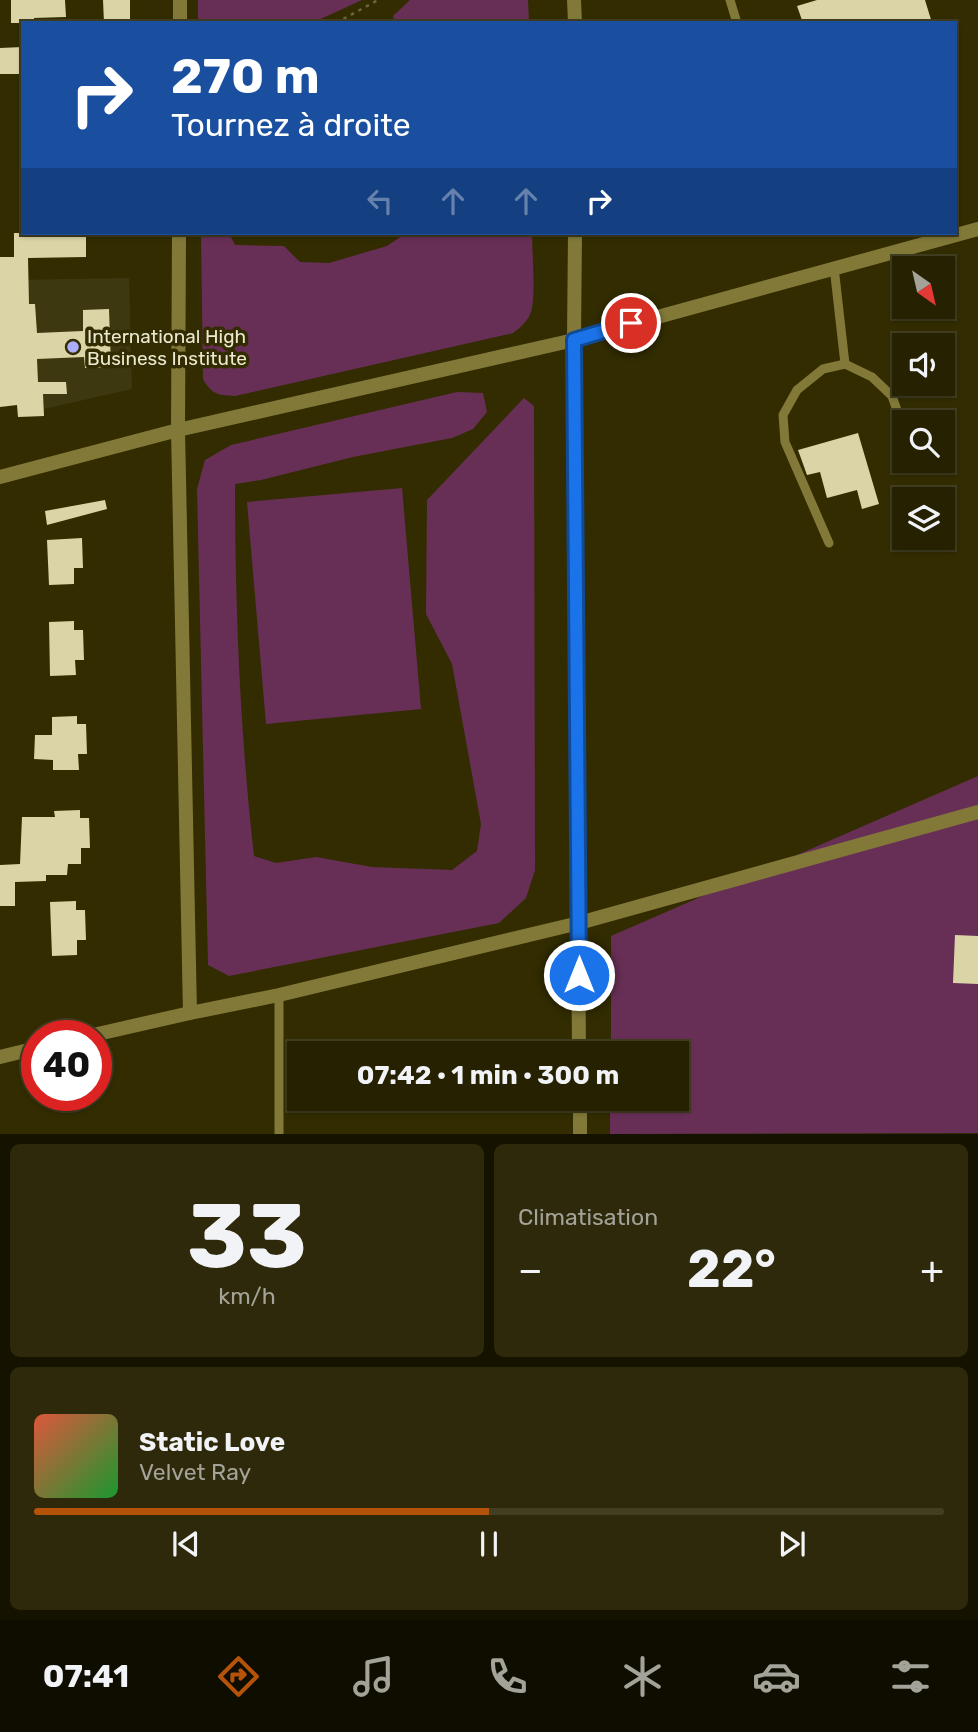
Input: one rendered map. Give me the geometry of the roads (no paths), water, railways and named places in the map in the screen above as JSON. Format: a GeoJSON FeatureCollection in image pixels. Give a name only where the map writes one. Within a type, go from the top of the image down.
{"type":"FeatureCollection","features":[{"type":"Feature","properties":{"kind":"street"},"geometry":{"type":"LineString","coordinates":[[180,0],[180,21]]}},
{"type":"Feature","properties":{"kind":"street"},"geometry":{"type":"LineString","coordinates":[[574,0],[575,21]]}},
{"type":"Feature","properties":{"kind":"street"},"geometry":{"type":"LineString","coordinates":[[957,235],[978,229]]}},
{"type":"Feature","properties":{"kind":"street"},"geometry":{"type":"LineString","coordinates":[[179,235],[178,430],[190,1013]]}},
{"type":"Feature","properties":{"kind":"street"},"geometry":{"type":"LineString","coordinates":[[575,235],[579,1041]]}},
{"type":"Feature","properties":{"kind":"street"},"geometry":{"type":"LineString","coordinates":[[0,477],[178,430],[574,340],[955,235]]}},
{"type":"Feature","properties":{"kind":"street"},"geometry":{"type":"LineString","coordinates":[[112,1031],[279,995],[579,923],[978,812]]}},
{"type":"Feature","properties":{"kind":"street"},"geometry":{"type":"LineString","coordinates":[[0,1056],[21,1051]]}},
{"type":"Feature","properties":{"kind":"street"},"geometry":{"type":"LineString","coordinates":[[580,1111],[580,1133]]}},
{"type":"Feature","properties":{"kind":"lane"},"geometry":{"type":"LineString","coordinates":[[730,0],[736,21]]}},
{"type":"Feature","properties":{"kind":"lane"},"geometry":{"type":"LineString","coordinates":[[834,267],[845,364]]}},
{"type":"Feature","properties":{"kind":"lane"},"geometry":{"type":"LineString","coordinates":[[829,543],[785,442],[783,415],[797,390],[823,369],[845,364],[872,377],[892,396],[897,410]]}},
{"type":"Feature","properties":{"kind":"lane"},"geometry":{"type":"LineString","coordinates":[[279,995],[279,1133]]}},
{"type":"Feature","properties":{"kind":"place","name":"International High Business Institute"},"geometry":{"type":"Point","coordinates":[73,347]}}]}
